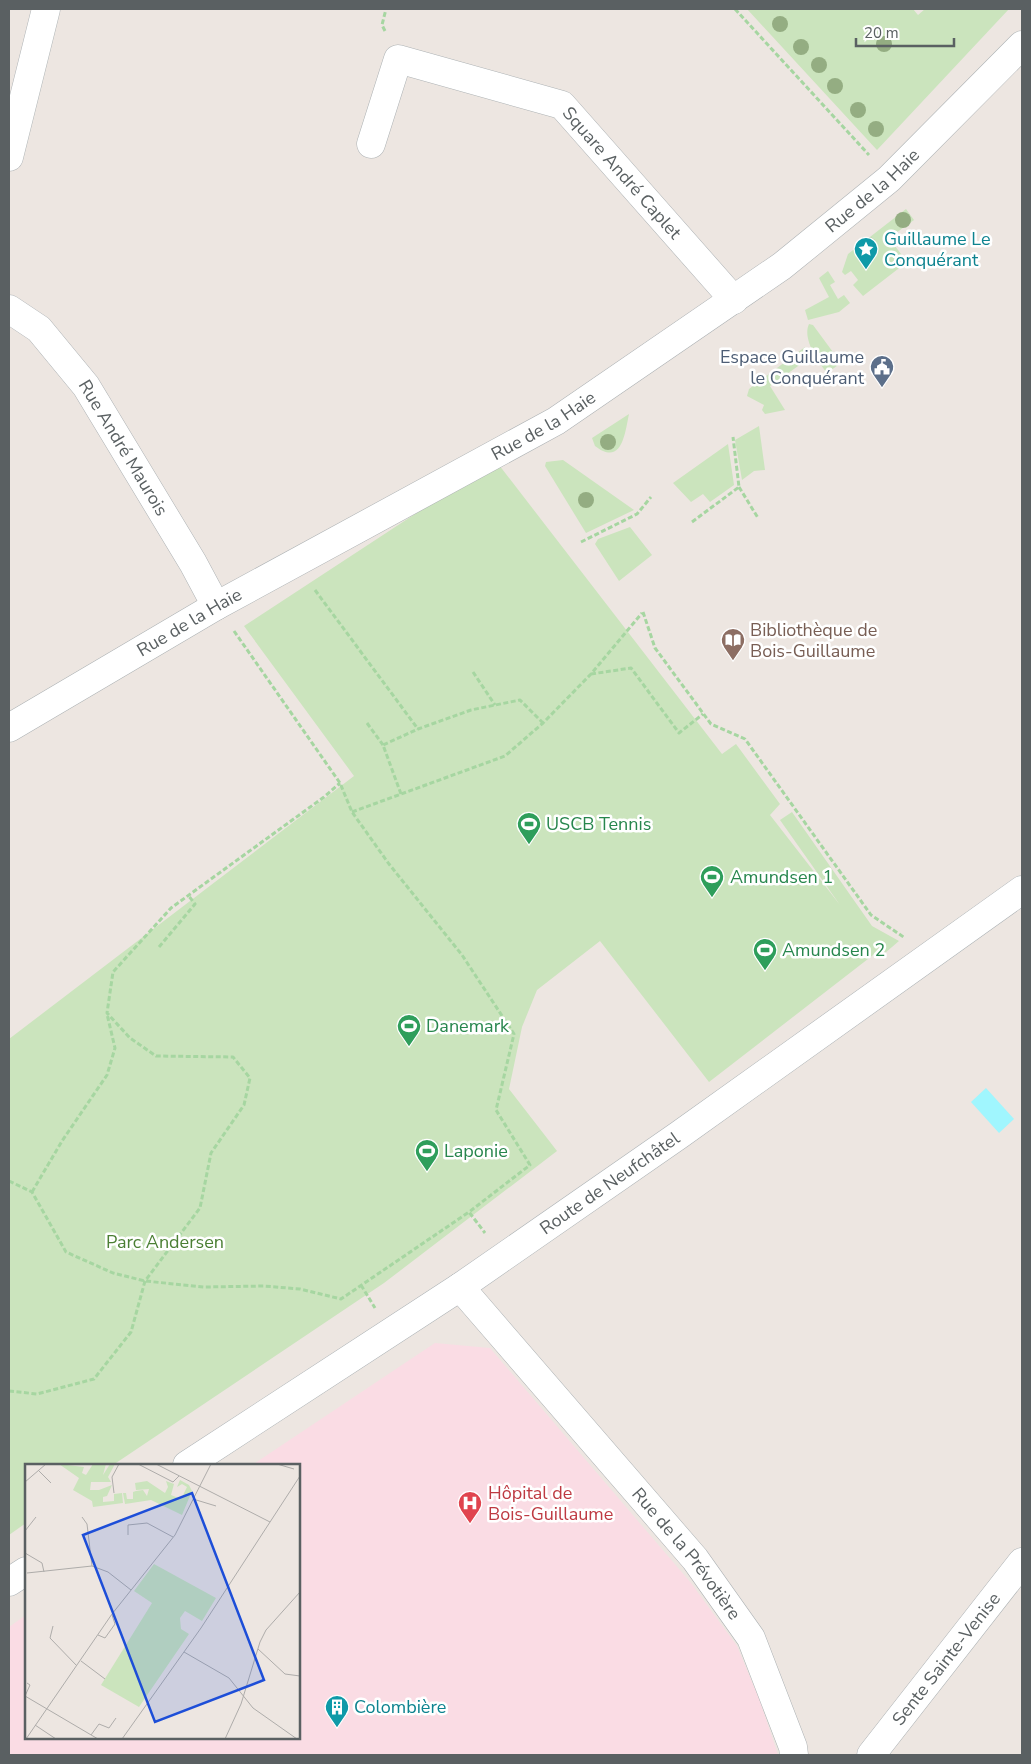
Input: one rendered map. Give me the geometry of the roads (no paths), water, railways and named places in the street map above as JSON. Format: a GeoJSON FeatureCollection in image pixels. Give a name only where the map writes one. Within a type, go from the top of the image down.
{"type":"FeatureCollection","features":[{"type":"Feature","properties":{"kind":"street"},"geometry":{"type":"LineString","coordinates":[[9,157],[46,9]]}},
{"type":"Feature","properties":{"kind":"street","name":"Rue de la Haie"},"geometry":{"type":"LineString","coordinates":[[9,728],[216,606],[556,421],[782,266],[889,179],[1022,45]]}},
{"type":"Feature","properties":{"kind":"street","name":"Square André Caplet"},"geometry":{"type":"LineString","coordinates":[[371,144],[398,59],[562,105],[734,300]]}},
{"type":"Feature","properties":{"kind":"street","name":"Rue André Maurois"},"geometry":{"type":"LineString","coordinates":[[9,309],[39,330],[86,386],[193,563],[216,606]]}},
{"type":"Feature","properties":{"kind":"street","name":"Route de Neufchâtel"},"geometry":{"type":"LineString","coordinates":[[189,1464],[460,1287],[679,1135],[1022,890]]}},
{"type":"Feature","properties":{"kind":"street","name":"Rue de la Prévotière"},"geometry":{"type":"LineString","coordinates":[[460,1287],[701,1567],[751,1638],[793,1747],[794,1755]]}},
{"type":"Feature","properties":{"kind":"street","name":"Sente Sainte-Venise"},"geometry":{"type":"LineString","coordinates":[[871,1755],[1022,1562]]}},
{"type":"Feature","properties":{"kind":"street"},"geometry":{"type":"LineString","coordinates":[[9,1582],[25,1572]]}},
{"type":"Feature","properties":{"kind":"water"},"geometry":{"type":"Polygon","coordinates":[[[986,1088],[1014,1119],[999,1133],[971,1102],[986,1088]]]}},
{"type":"Feature","properties":{"kind":"place","name":"Guillaume Le Conquérant"},"geometry":{"type":"Point","coordinates":[866,270]}},
{"type":"Feature","properties":{"kind":"place","name":"Espace Guillaume le Conquérant"},"geometry":{"type":"Point","coordinates":[882,388]}},
{"type":"Feature","properties":{"kind":"place","name":"Bibliothèque de Bois-Guillaume"},"geometry":{"type":"Point","coordinates":[733,661]}},
{"type":"Feature","properties":{"kind":"place","name":"USCB Tennis"},"geometry":{"type":"Point","coordinates":[529,845]}},
{"type":"Feature","properties":{"kind":"place","name":"Amundsen 1"},"geometry":{"type":"Point","coordinates":[712,898]}},
{"type":"Feature","properties":{"kind":"place","name":"Amundsen 2"},"geometry":{"type":"Point","coordinates":[765,971]}},
{"type":"Feature","properties":{"kind":"place","name":"Danemark"},"geometry":{"type":"Point","coordinates":[409,1047]}},
{"type":"Feature","properties":{"kind":"place","name":"Laponie"},"geometry":{"type":"Point","coordinates":[427,1172]}},
{"type":"Feature","properties":{"kind":"place","name":"Hôpital de Bois-Guillaume"},"geometry":{"type":"Point","coordinates":[470,1524]}},
{"type":"Feature","properties":{"kind":"place","name":"Colombière"},"geometry":{"type":"Point","coordinates":[337,1728]}},
{"type":"Feature","properties":{"kind":"park label","name":"Parc Andersen"},"geometry":{"type":"Point","coordinates":[165,1242]}}]}
